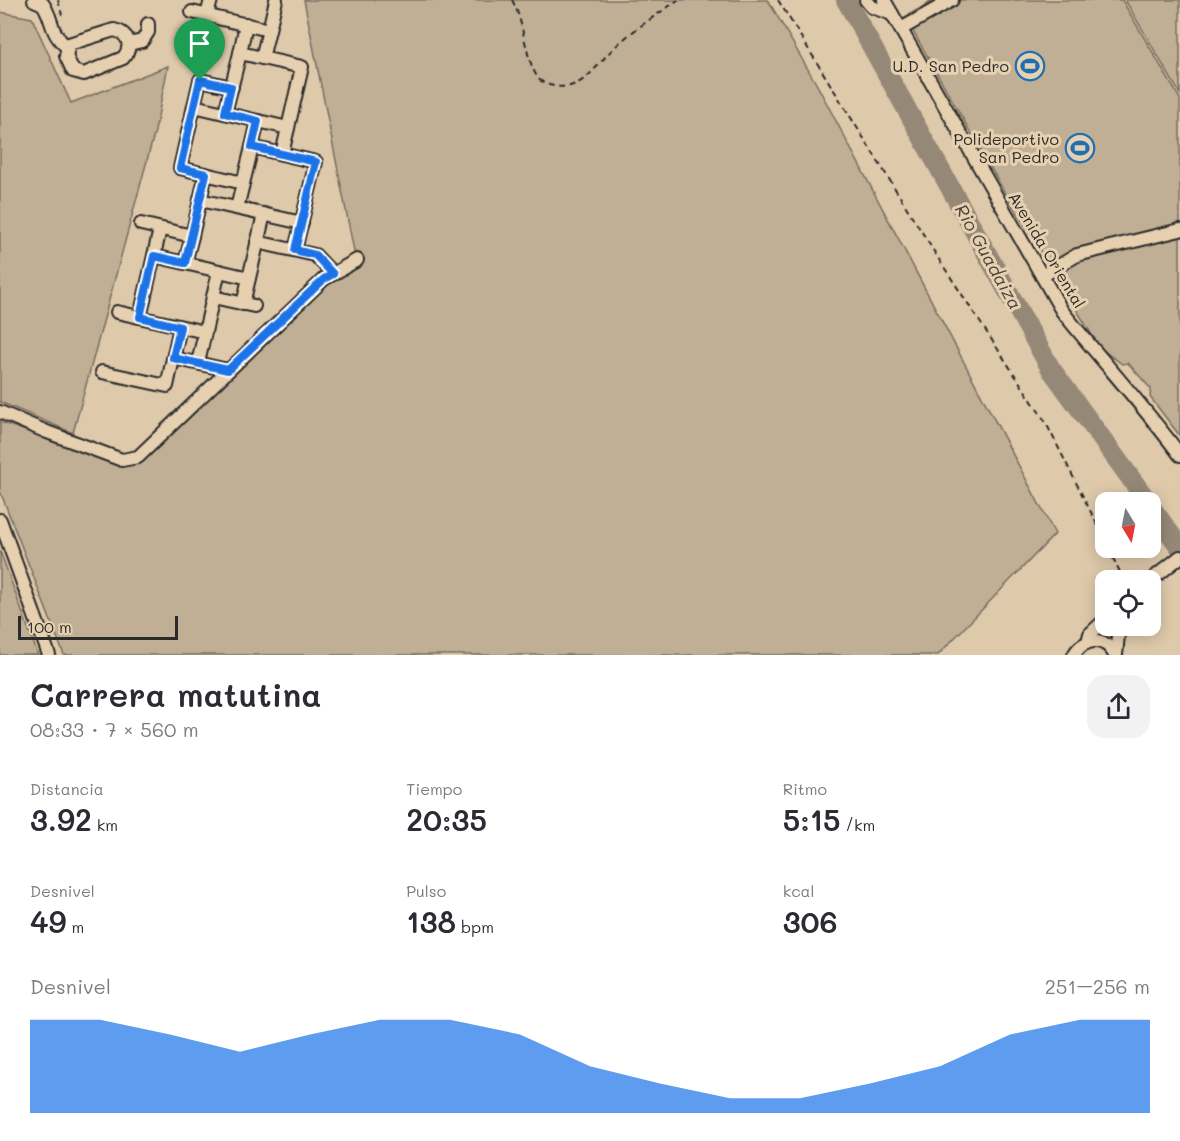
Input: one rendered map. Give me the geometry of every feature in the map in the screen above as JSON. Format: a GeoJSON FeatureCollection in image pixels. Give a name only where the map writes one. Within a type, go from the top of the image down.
{"type":"FeatureCollection","features":[{"type":"Feature","properties":{"kind":"street"},"geometry":{"type":"LineString","coordinates":[[207,15],[211,0]]}},
{"type":"Feature","properties":{"kind":"street"},"geometry":{"type":"LineString","coordinates":[[262,58],[276,0]]}},
{"type":"Feature","properties":{"kind":"street"},"geometry":{"type":"LineString","coordinates":[[866,0],[872,7],[892,14],[895,0]]}},
{"type":"Feature","properties":{"kind":"street","name":"Avenida Oriental"},"geometry":{"type":"LineString","coordinates":[[884,0],[1062,311],[1149,412],[1180,455]]}},
{"type":"Feature","properties":{"kind":"street"},"geometry":{"type":"LineString","coordinates":[[901,29],[952,0]]}},
{"type":"Feature","properties":{"kind":"street"},"geometry":{"type":"LineString","coordinates":[[40,1],[57,39],[67,47]]}},
{"type":"Feature","properties":{"kind":"street"},"geometry":{"type":"LineString","coordinates":[[192,12],[269,30]]}},
{"type":"Feature","properties":{"kind":"street"},"geometry":{"type":"LineString","coordinates":[[129,44],[142,41],[148,32],[148,24]]}},
{"type":"Feature","properties":{"kind":"street"},"geometry":{"type":"LineString","coordinates":[[225,113],[246,24]]}},
{"type":"Feature","properties":{"kind":"street"},"geometry":{"type":"LineString","coordinates":[[114,30],[124,34],[129,44],[123,58],[84,74],[73,71],[66,56],[67,47],[73,42],[114,30]]}},
{"type":"Feature","properties":{"kind":"street"},"geometry":{"type":"LineString","coordinates":[[240,53],[302,67],[282,154]]}},
{"type":"Feature","properties":{"kind":"street"},"geometry":{"type":"LineString","coordinates":[[231,87],[200,80],[180,168],[243,183]]}},
{"type":"Feature","properties":{"kind":"street"},"geometry":{"type":"LineString","coordinates":[[194,106],[288,128]]}},
{"type":"Feature","properties":{"kind":"street"},"geometry":{"type":"LineString","coordinates":[[237,208],[258,121]]}},
{"type":"Feature","properties":{"kind":"street"},"geometry":{"type":"LineString","coordinates":[[252,147],[316,162],[295,250]]}},
{"type":"Feature","properties":{"kind":"street"},"geometry":{"type":"LineString","coordinates":[[185,263],[206,174]]}},
{"type":"Feature","properties":{"kind":"street"},"geometry":{"type":"LineString","coordinates":[[200,200],[302,223]]}},
{"type":"Feature","properties":{"kind":"street"},"geometry":{"type":"LineString","coordinates":[[213,297],[248,305],[249,278],[264,214]]}},
{"type":"Feature","properties":{"kind":"street"},"geometry":{"type":"LineString","coordinates":[[141,224],[192,236]]}},
{"type":"Feature","properties":{"kind":"street"},"geometry":{"type":"LineString","coordinates":[[140,317],[160,229]]}},
{"type":"Feature","properties":{"kind":"street"},"geometry":{"type":"LineString","coordinates":[[1042,276],[1077,255],[1180,230]]}},
{"type":"Feature","properties":{"kind":"street"},"geometry":{"type":"LineString","coordinates":[[257,242],[315,255],[333,274]]}},
{"type":"Feature","properties":{"kind":"street"},"geometry":{"type":"LineString","coordinates":[[154,256],[249,278]]}},
{"type":"Feature","properties":{"kind":"street"},"geometry":{"type":"LineString","coordinates":[[0,412],[122,460],[138,457],[324,279],[357,260]]}},
{"type":"Feature","properties":{"kind":"street"},"geometry":{"type":"LineString","coordinates":[[198,363],[219,271]]}},
{"type":"Feature","properties":{"kind":"street"},"geometry":{"type":"LineString","coordinates":[[117,312],[205,332]]}},
{"type":"Feature","properties":{"kind":"street"},"geometry":{"type":"LineString","coordinates":[[102,372],[166,386],[180,327]]}},
{"type":"Feature","properties":{"kind":"street"},"geometry":{"type":"LineString","coordinates":[[173,358],[228,370]]}},
{"type":"Feature","properties":{"kind":"street"},"geometry":{"type":"LineString","coordinates":[[0,520],[49,655]]}},
{"type":"Feature","properties":{"kind":"street"},"geometry":{"type":"LineString","coordinates":[[1161,572],[1180,557]]}},
{"type":"Feature","properties":{"kind":"street"},"geometry":{"type":"LineString","coordinates":[[1077,650],[1095,629]]}},
{"type":"Feature","properties":{"kind":"street"},"geometry":{"type":"LineString","coordinates":[[1116,655],[1118,636]]}},
{"type":"Feature","properties":{"kind":"street"},"geometry":{"type":"LineString","coordinates":[[1077,650],[1100,641],[1116,655]]}},
{"type":"Feature","properties":{"kind":"path"},"geometry":{"type":"LineString","coordinates":[[512,0],[518,11],[531,62],[538,78],[546,85],[563,88],[591,76],[615,47],[678,0]]}},
{"type":"Feature","properties":{"kind":"path"},"geometry":{"type":"LineString","coordinates":[[778,0],[938,258],[1045,421],[1095,520]]}},
{"type":"Feature","properties":{"kind":"shaded area"},"geometry":{"type":"Polygon","coordinates":[[[304,0],[768,0],[817,85],[1055,534],[938,655],[64,655],[0,491],[0,422],[127,466],[139,463],[332,281],[357,266],[304,0]]]}},
{"type":"Feature","properties":{"kind":"shaded area","name":"Polideportivo San Pedro"},"geometry":{"type":"Polygon","coordinates":[[[934,0],[1122,0],[1180,99],[1180,436],[1150,397],[1151,389],[1128,363],[1122,364],[1100,348],[1008,198],[905,17],[934,0]]]}},
{"type":"Feature","properties":{"kind":"shaded area"},"geometry":{"type":"Polygon","coordinates":[[[1125,0],[1180,0],[1180,94],[1125,0]]]}},
{"type":"Feature","properties":{"kind":"shaded area"},"geometry":{"type":"Polygon","coordinates":[[[0,12],[32,18],[71,103],[168,66],[155,131],[73,433],[0,402],[0,12]]]}},
{"type":"Feature","properties":{"kind":"shaded area"},"geometry":{"type":"Polygon","coordinates":[[[0,551],[38,655],[0,655],[0,551]]]}},
{"type":"Feature","properties":{"kind":"waterway","name":"Rio Guadaiza"},"geometry":{"type":"LineString","coordinates":[[846,0],[1051,369],[1141,492]]}},
{"type":"Feature","properties":{"kind":"waterway","name":"Rio Guadaiza"},"geometry":{"type":"LineString","coordinates":[[1161,521],[1180,547]]}},
{"type":"Feature","properties":{"kind":"place","name":"U.D. San Pedro"},"geometry":{"type":"Point","coordinates":[1030,66]}},
{"type":"Feature","properties":{"kind":"place","name":"Polideportivo San Pedro"},"geometry":{"type":"Point","coordinates":[1080,148]}},
{"type":"Feature","properties":{"kind":"route"},"geometry":{"type":"LineString","coordinates":[[200,80],[231,87],[225,113],[258,121],[252,147],[316,162],[295,250],[315,255],[333,274],[324,279],[228,370],[173,358],[180,327],[140,317],[154,256],[185,263],[206,174],[180,168],[200,80]]}}]}
